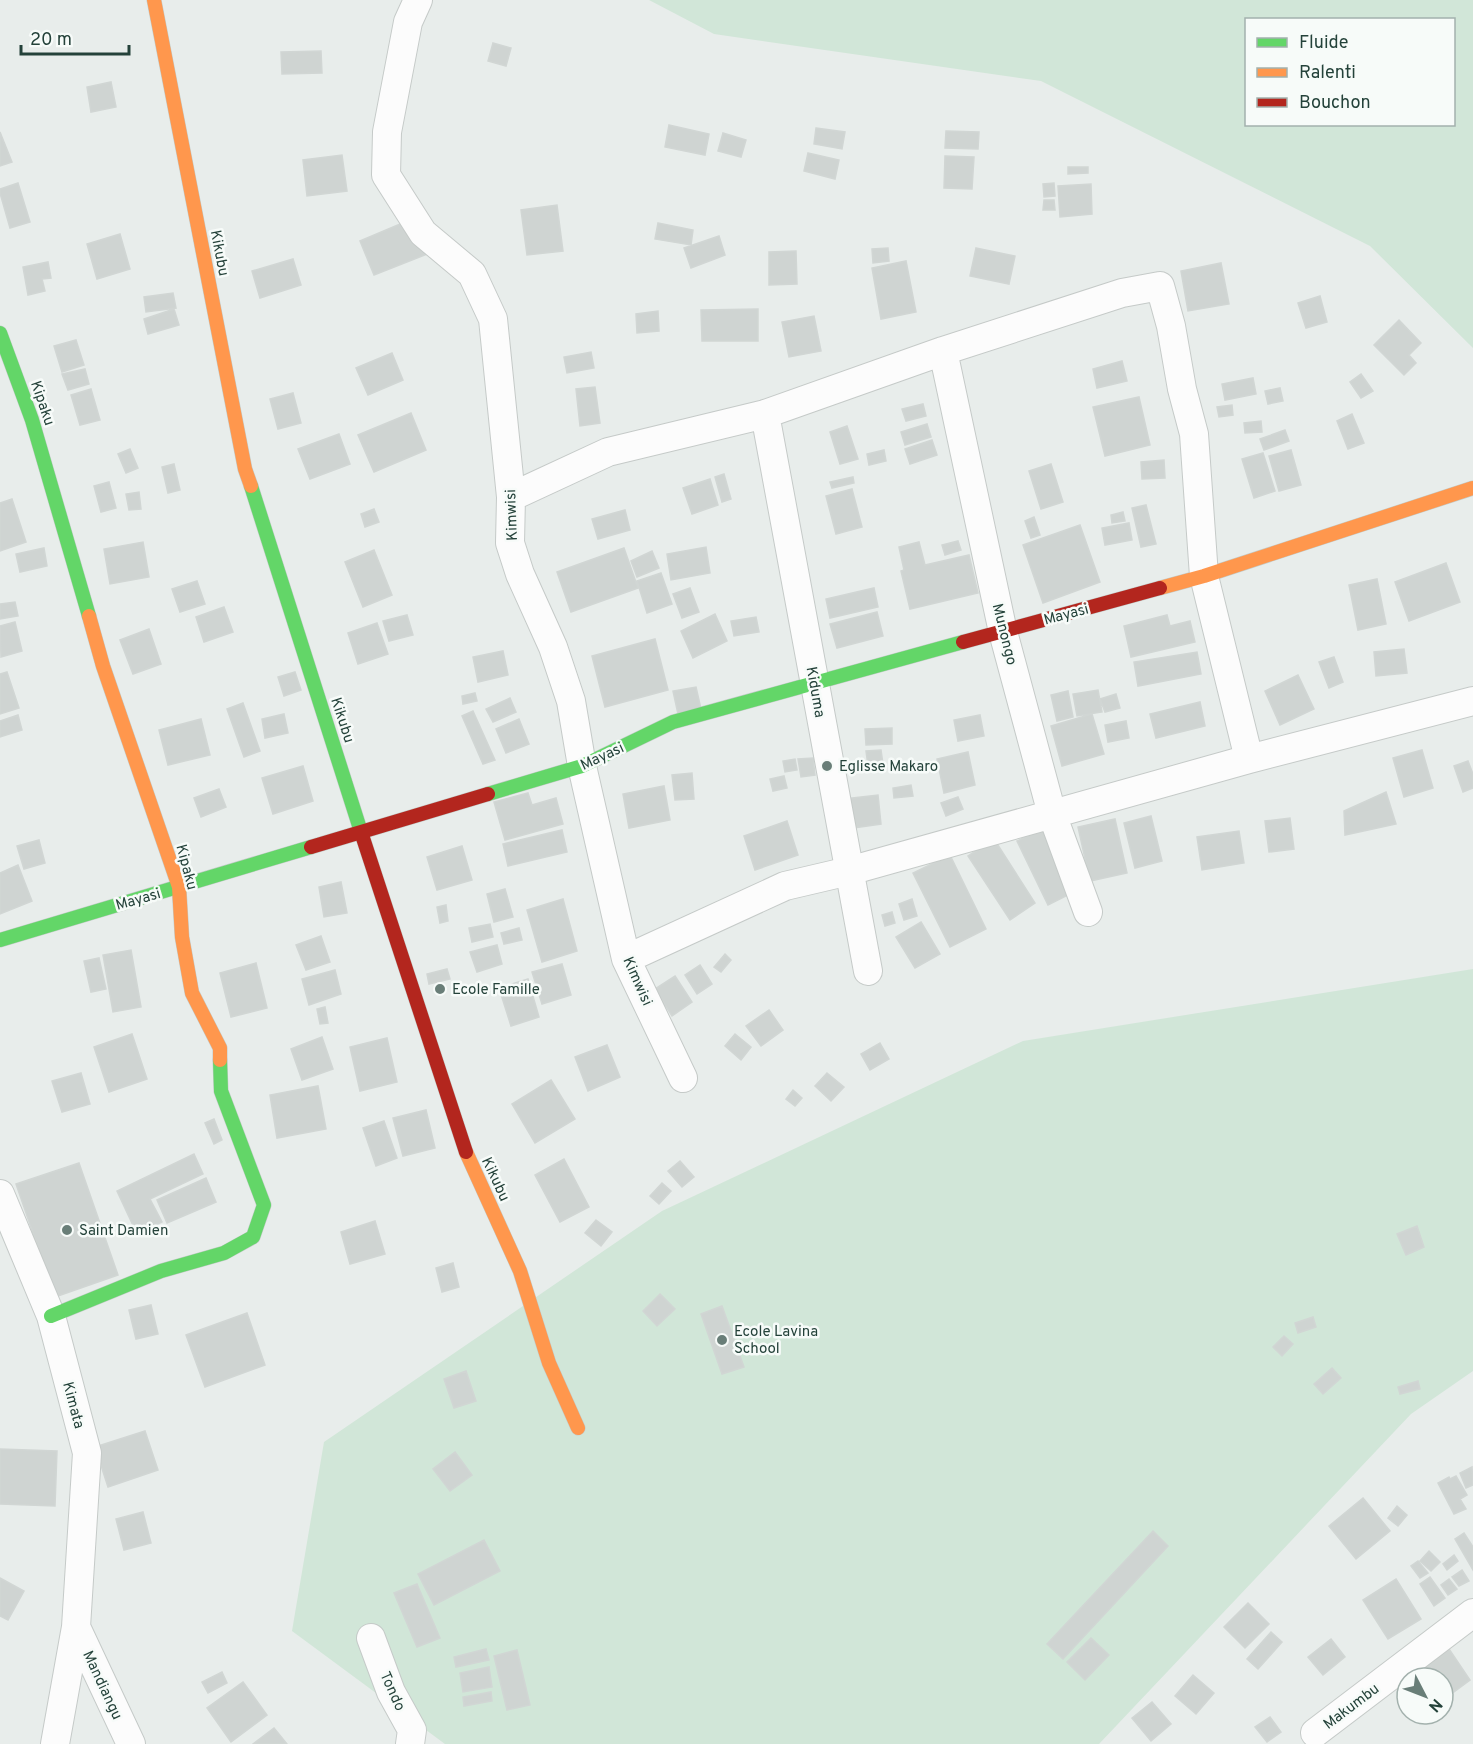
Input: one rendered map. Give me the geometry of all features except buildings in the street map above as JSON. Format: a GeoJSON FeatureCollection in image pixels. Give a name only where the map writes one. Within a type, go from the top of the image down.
{"type":"FeatureCollection","features":[{"type":"Feature","properties":{"kind":"street","name":"Kikubu"},"geometry":{"type":"LineString","coordinates":[[154,0],[245,469],[469,1160],[520,1271],[549,1363],[578,1428]]}},
{"type":"Feature","properties":{"kind":"street","name":"Kimwisi"},"geometry":{"type":"LineString","coordinates":[[418,0],[408,22],[387,132],[386,175],[423,233],[472,274],[493,319],[511,497],[510,543],[520,574],[553,647],[571,701],[582,766],[626,959],[683,1078]]}},
{"type":"Feature","properties":{"kind":"street"},"geometry":{"type":"LineString","coordinates":[[511,497],[608,452],[765,414],[943,351],[1122,293],[1160,286],[1194,434],[1204,576],[1250,759]]}},
{"type":"Feature","properties":{"kind":"street","name":"Kipaku"},"geometry":{"type":"LineString","coordinates":[[0,333],[32,420],[103,666],[179,887],[182,937],[192,993],[219,1048],[221,1091],[264,1205],[253,1237],[224,1253],[161,1271],[51,1316]]}},
{"type":"Feature","properties":{"kind":"street","name":"Munongo"},"geometry":{"type":"LineString","coordinates":[[943,351],[1003,632],[1052,814],[1088,912]]}},
{"type":"Feature","properties":{"kind":"street","name":"Kiduma"},"geometry":{"type":"LineString","coordinates":[[765,414],[868,971]]}},
{"type":"Feature","properties":{"kind":"street","name":"Mayasi"},"geometry":{"type":"LineString","coordinates":[[0,940],[582,766],[673,722],[1204,576],[1473,488]]}},
{"type":"Feature","properties":{"kind":"street"},"geometry":{"type":"LineString","coordinates":[[626,959],[785,886],[849,871],[1250,759],[1473,700]]}},
{"type":"Feature","properties":{"kind":"street","name":"Kimata"},"geometry":{"type":"LineString","coordinates":[[0,1194],[51,1316],[87,1453],[76,1627],[55,1744]]}},
{"type":"Feature","properties":{"kind":"street","name":"Makumbu"},"geometry":{"type":"LineString","coordinates":[[1315,1733],[1473,1613]]}},
{"type":"Feature","properties":{"kind":"street","name":"Mandiangu"},"geometry":{"type":"LineString","coordinates":[[76,1627],[131,1744]]}},
{"type":"Feature","properties":{"kind":"street","name":"Tondo"},"geometry":{"type":"LineString","coordinates":[[371,1638],[391,1692],[412,1730],[410,1744]]}},
{"type":"Feature","properties":{"kind":"green space"},"geometry":{"type":"Polygon","coordinates":[[[649,0],[1473,0],[1473,348],[1370,246],[1041,81],[714,34],[649,0]]]}},
{"type":"Feature","properties":{"kind":"green space"},"geometry":{"type":"Polygon","coordinates":[[[1473,969],[1473,1371],[1411,1414],[1099,1744],[445,1744],[292,1631],[324,1442],[662,1211],[1023,1041],[1473,969]]]}},
{"type":"Feature","properties":{"kind":"traffic: fast"},"geometry":{"type":"LineString","coordinates":[[0,333],[32,420],[89,616]]}},
{"type":"Feature","properties":{"kind":"traffic: fast"},"geometry":{"type":"LineString","coordinates":[[251,486],[362,835]]}},
{"type":"Feature","properties":{"kind":"traffic: fast"},"geometry":{"type":"LineString","coordinates":[[488,794],[582,766],[673,722],[963,642]]}},
{"type":"Feature","properties":{"kind":"traffic: fast"},"geometry":{"type":"LineString","coordinates":[[0,940],[311,847]]}},
{"type":"Feature","properties":{"kind":"traffic: fast"},"geometry":{"type":"LineString","coordinates":[[51,1316],[161,1271],[224,1253],[253,1237],[264,1205],[221,1091],[220,1060]]}},
{"type":"Feature","properties":{"kind":"traffic: slow"},"geometry":{"type":"LineString","coordinates":[[154,0],[245,469],[251,486]]}},
{"type":"Feature","properties":{"kind":"traffic: slow"},"geometry":{"type":"LineString","coordinates":[[1160,588],[1204,576],[1473,488]]}},
{"type":"Feature","properties":{"kind":"traffic: slow"},"geometry":{"type":"LineString","coordinates":[[89,616],[103,666],[179,887],[182,937],[192,993],[220,1048],[220,1060]]}},
{"type":"Feature","properties":{"kind":"traffic: slow"},"geometry":{"type":"LineString","coordinates":[[466,1152],[520,1271],[549,1363],[578,1428]]}},
{"type":"Feature","properties":{"kind":"traffic: jam"},"geometry":{"type":"LineString","coordinates":[[963,642],[1160,588]]}},
{"type":"Feature","properties":{"kind":"traffic: jam"},"geometry":{"type":"LineString","coordinates":[[311,847],[488,794]]}},
{"type":"Feature","properties":{"kind":"traffic: jam"},"geometry":{"type":"LineString","coordinates":[[362,835],[466,1152]]}},
{"type":"Feature","properties":{"kind":"place","name":"Eglisse Makaro"},"geometry":{"type":"Point","coordinates":[827,766]}},
{"type":"Feature","properties":{"kind":"place","name":"Ecole Famille"},"geometry":{"type":"Point","coordinates":[440,989]}},
{"type":"Feature","properties":{"kind":"place","name":"Saint Damien"},"geometry":{"type":"Point","coordinates":[67,1230]}},
{"type":"Feature","properties":{"kind":"place","name":"Ecole Lavina School"},"geometry":{"type":"Point","coordinates":[722,1340]}}]}
